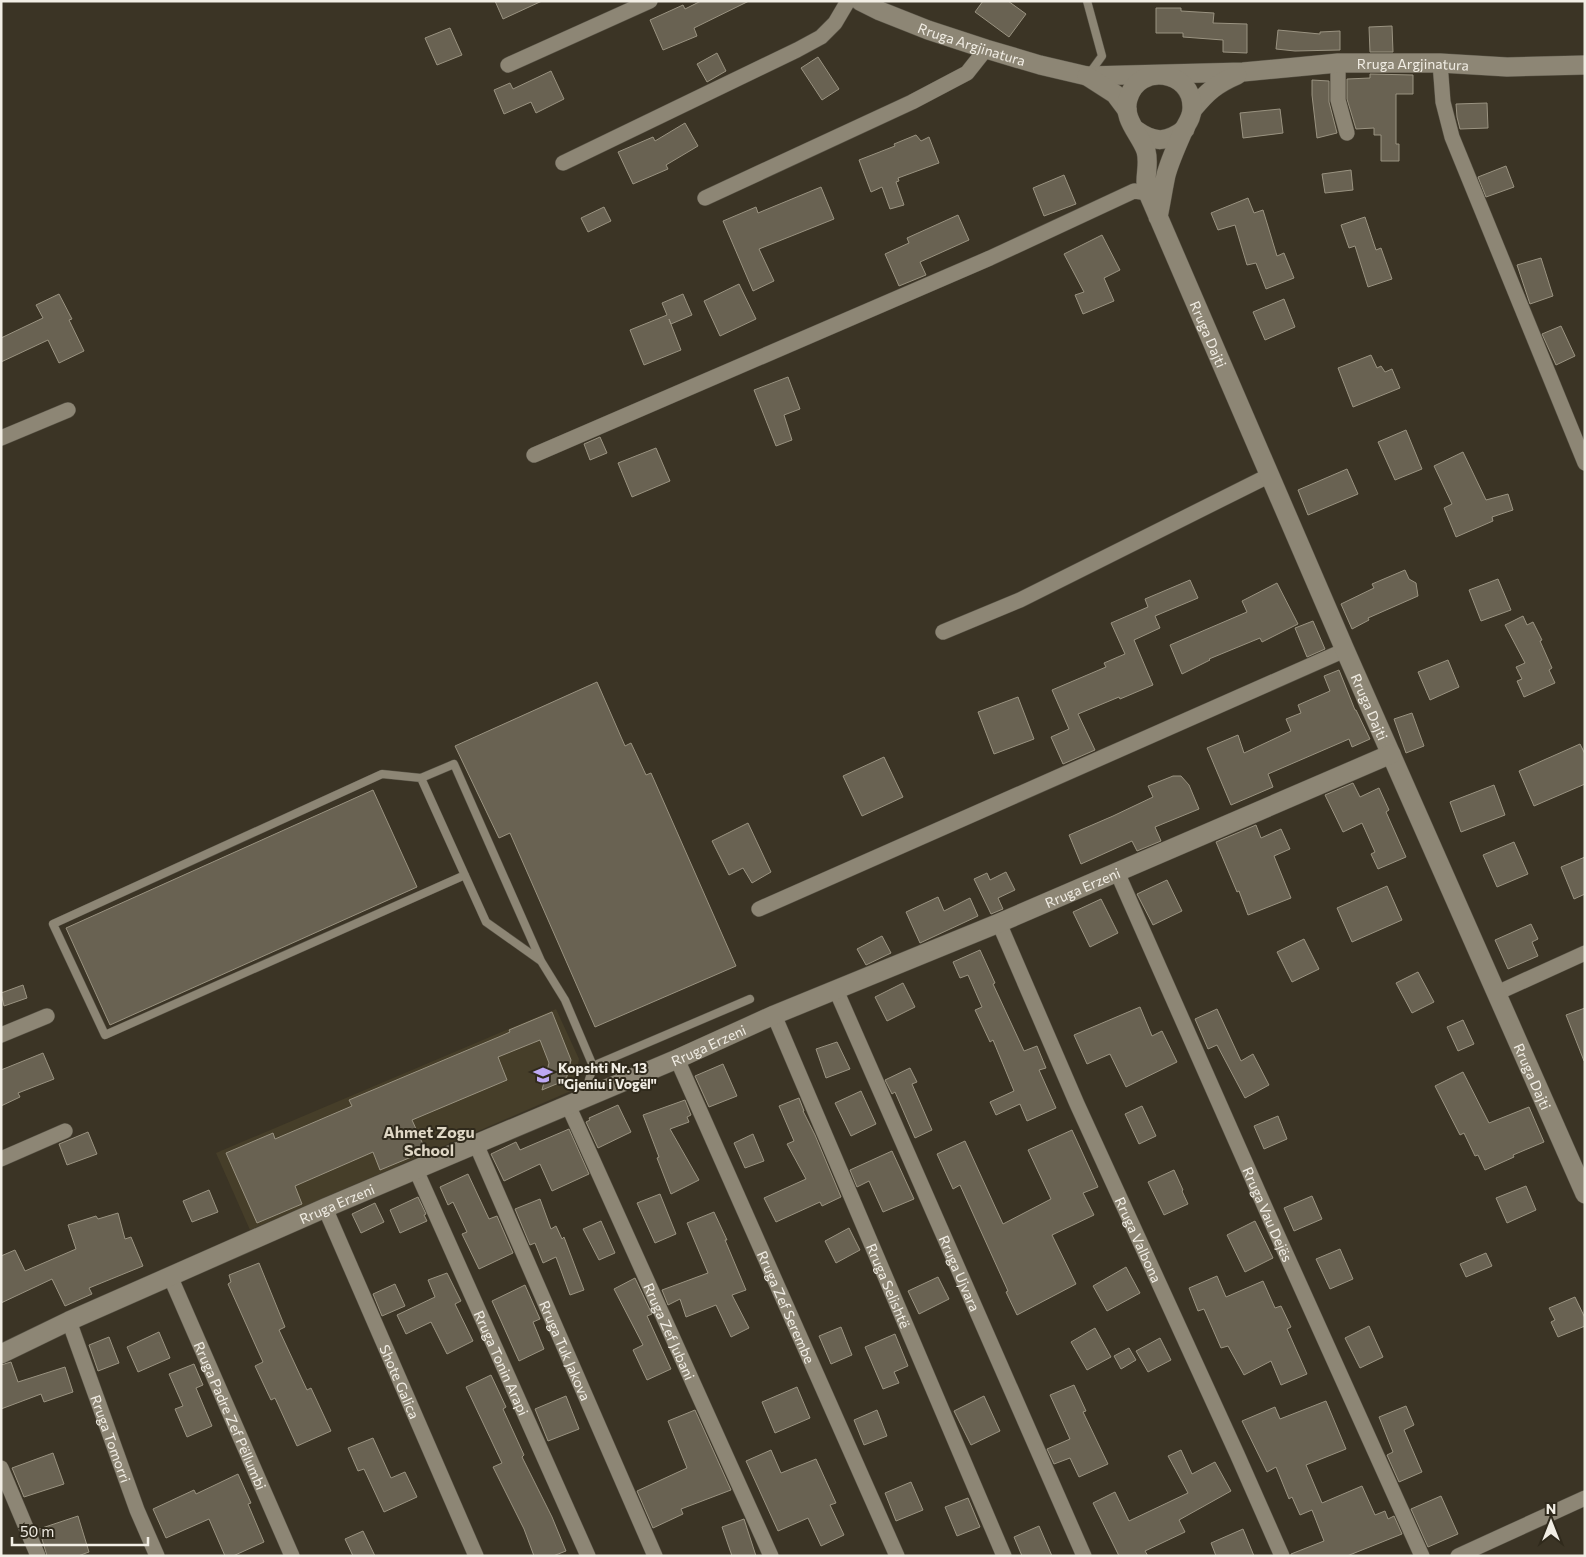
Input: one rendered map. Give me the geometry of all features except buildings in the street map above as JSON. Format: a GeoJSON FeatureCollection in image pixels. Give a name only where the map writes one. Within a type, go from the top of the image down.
{"type":"FeatureCollection","features":[{"type":"Feature","properties":{"kind":"street"},"geometry":{"type":"LineString","coordinates":[[508,65],[650,1]]}},
{"type":"Feature","properties":{"kind":"street"},"geometry":{"type":"LineString","coordinates":[[562,163],[821,37],[835,23],[848,1]]}},
{"type":"Feature","properties":{"kind":"street","name":"Rruga Argjinatura"},"geometry":{"type":"LineString","coordinates":[[860,1],[928,30],[1040,65],[1087,76],[1243,72],[1338,63],[1440,63],[1507,67],[1585,65]]}},
{"type":"Feature","properties":{"kind":"street"},"geometry":{"type":"LineString","coordinates":[[705,198],[912,102],[968,73],[986,49]]}},
{"type":"Feature","properties":{"kind":"street"},"geometry":{"type":"LineString","coordinates":[[1338,63],[1338,100],[1346,133]]}},
{"type":"Feature","properties":{"kind":"street"},"geometry":{"type":"LineString","coordinates":[[1440,63],[1443,102],[1452,136],[1585,463]]}},
{"type":"Feature","properties":{"kind":"street"},"geometry":{"type":"LineString","coordinates":[[1193,109],[1205,94],[1219,83],[1243,72]]}},
{"type":"Feature","properties":{"kind":"street"},"geometry":{"type":"LineString","coordinates":[[534,455],[990,258],[1134,192],[1148,193],[1146,152],[1130,121],[1127,110],[1128,99],[1132,89],[1139,81],[1149,76],[1160,74],[1175,78],[1187,89],[1192,99],[1193,109],[1166,175],[1158,217]]}},
{"type":"Feature","properties":{"kind":"street"},"geometry":{"type":"LineString","coordinates":[[1087,76],[1115,94],[1127,110]]}},
{"type":"Feature","properties":{"kind":"street"},"geometry":{"type":"LineString","coordinates":[[1136,130],[1155,140],[1166,140],[1176,136],[1185,129]]}},
{"type":"Feature","properties":{"kind":"street","name":"Rruga Dajti"},"geometry":{"type":"LineString","coordinates":[[1148,193],[1345,650],[1585,1194]]}},
{"type":"Feature","properties":{"kind":"street"},"geometry":{"type":"LineString","coordinates":[[1,438],[68,410]]}},
{"type":"Feature","properties":{"kind":"street"},"geometry":{"type":"LineString","coordinates":[[943,632],[1020,600],[1270,476]]}},
{"type":"Feature","properties":{"kind":"street"},"geometry":{"type":"LineString","coordinates":[[759,908],[1345,650]]}},
{"type":"Feature","properties":{"kind":"street","name":"Rruga Erzeni"},"geometry":{"type":"LineString","coordinates":[[1,1354],[69,1321],[325,1208],[677,1059],[774,1015],[999,923],[1391,754]]}},
{"type":"Feature","properties":{"kind":"street","name":"Rruga Vau Dejës"},"geometry":{"type":"LineString","coordinates":[[1117,872],[1422,1556]]}},
{"type":"Feature","properties":{"kind":"street","name":"Rruga Valbona"},"geometry":{"type":"LineString","coordinates":[[999,923],[1077,1104],[1282,1556]]}},
{"type":"Feature","properties":{"kind":"street"},"geometry":{"type":"LineString","coordinates":[[1497,993],[1585,953]]}},
{"type":"Feature","properties":{"kind":"street","name":"Rruga Ujvara"},"geometry":{"type":"LineString","coordinates":[[836,990],[1084,1556]]}},
{"type":"Feature","properties":{"kind":"street","name":"Rruga Selishtë"},"geometry":{"type":"LineString","coordinates":[[774,1015],[1004,1556]]}},
{"type":"Feature","properties":{"kind":"street"},"geometry":{"type":"LineString","coordinates":[[1,1034],[47,1016]]}},
{"type":"Feature","properties":{"kind":"street","name":"Rruga Zef Serembe"},"geometry":{"type":"LineString","coordinates":[[677,1059],[897,1556]]}},
{"type":"Feature","properties":{"kind":"street","name":"Rruga Zef Jubani"},"geometry":{"type":"LineString","coordinates":[[576,1102],[770,1556]]}},
{"type":"Feature","properties":{"kind":"street"},"geometry":{"type":"LineString","coordinates":[[1,1159],[65,1131]]}},
{"type":"Feature","properties":{"kind":"street","name":"Rruga Tuk Jakova"},"geometry":{"type":"LineString","coordinates":[[476,1144],[655,1556]]}},
{"type":"Feature","properties":{"kind":"street","name":"Rruga Tonin Arapi"},"geometry":{"type":"LineString","coordinates":[[416,1170],[588,1556]]}},
{"type":"Feature","properties":{"kind":"street","name":"Shote Galica"},"geometry":{"type":"LineString","coordinates":[[325,1208],[476,1556]]}},
{"type":"Feature","properties":{"kind":"street","name":"Rruga Padre Zef Pëllumbi"},"geometry":{"type":"LineString","coordinates":[[170,1276],[292,1556]]}},
{"type":"Feature","properties":{"kind":"street","name":"Rruga Tomorri"},"geometry":{"type":"LineString","coordinates":[[69,1321],[137,1510],[157,1556]]}},
{"type":"Feature","properties":{"kind":"street"},"geometry":{"type":"LineString","coordinates":[[1,1468],[38,1556]]}},
{"type":"Feature","properties":{"kind":"street"},"geometry":{"type":"LineString","coordinates":[[1458,1556],[1585,1498]]}},
{"type":"Feature","properties":{"kind":"lane"},"geometry":{"type":"LineString","coordinates":[[1087,1],[1102,56],[1087,76]]}},
{"type":"Feature","properties":{"kind":"lane"},"geometry":{"type":"LineString","coordinates":[[465,875],[105,1036],[53,924],[382,774],[421,778],[454,764],[540,961],[565,1000],[593,1066]]}},
{"type":"Feature","properties":{"kind":"lane"},"geometry":{"type":"LineString","coordinates":[[421,778],[486,922],[540,961]]}},
{"type":"Feature","properties":{"kind":"lane"},"geometry":{"type":"LineString","coordinates":[[576,1102],[593,1066],[750,999]]}},
{"type":"Feature","properties":{"kind":"shaded area"},"geometry":{"type":"Polygon","coordinates":[[[556,1009],[579,1059],[573,1090],[250,1230],[216,1153],[556,1009]]]}},
{"type":"Feature","properties":{"kind":"place","name":"Kopshti Nr. 13 \"Gjeniu i Vogël\""},"geometry":{"type":"Point","coordinates":[543,1075]}},
{"type":"Feature","properties":{"kind":"district","name":"Ahmet Zogu School"},"geometry":{"type":"Point","coordinates":[429,1140]}}]}
